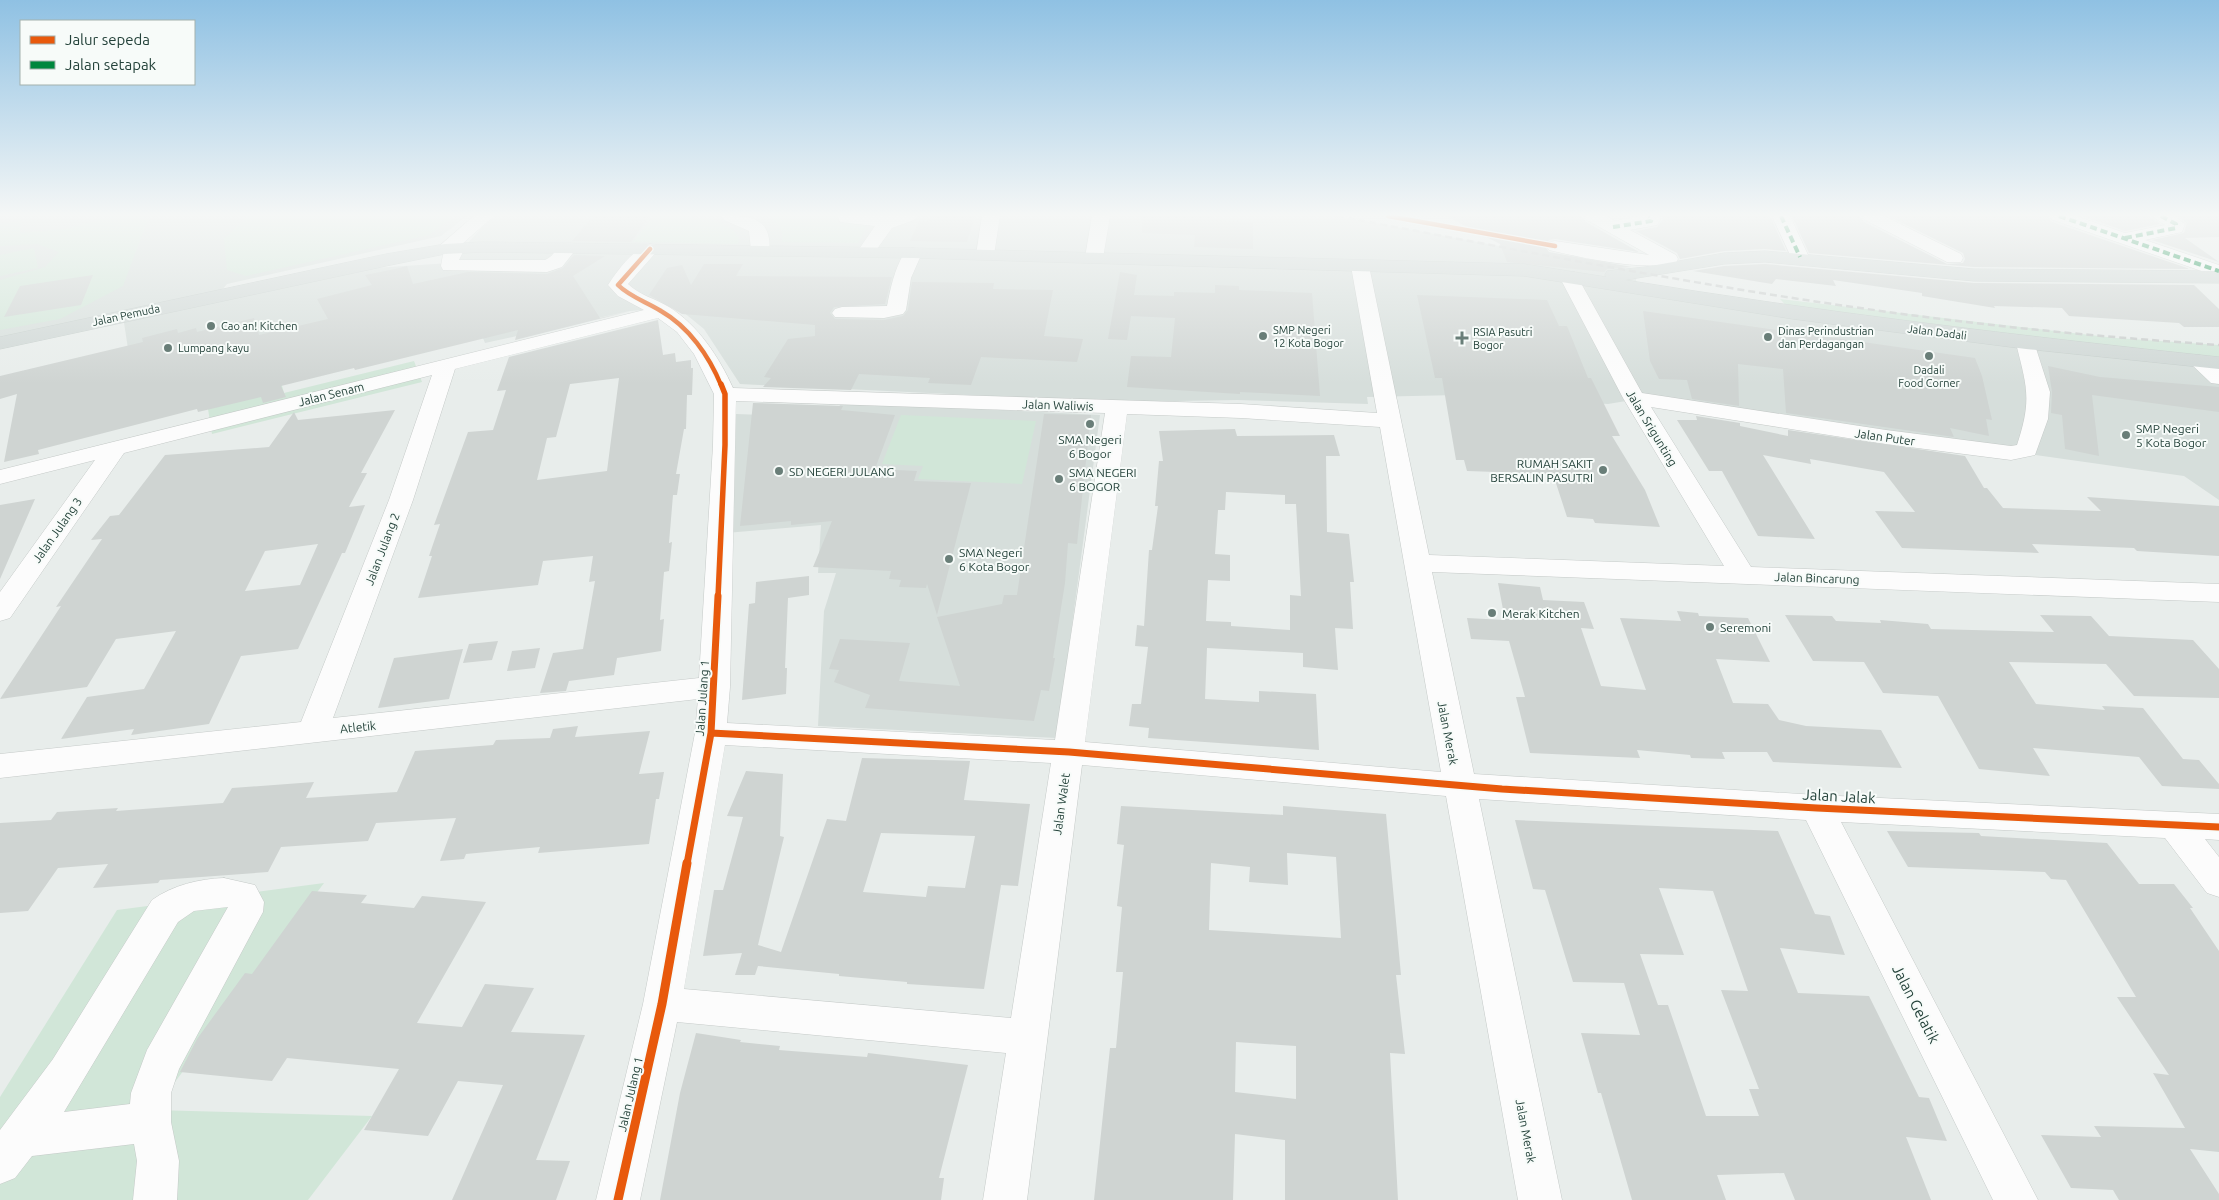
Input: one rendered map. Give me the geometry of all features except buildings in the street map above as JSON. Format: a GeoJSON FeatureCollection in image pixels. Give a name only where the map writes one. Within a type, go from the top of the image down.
{"type":"FeatureCollection","features":[{"type":"Feature","properties":{"kind":"main road","name":"Jalan Pemuda"},"geometry":{"type":"LineString","coordinates":[[0,343],[330,272]]}},
{"type":"Feature","properties":{"kind":"main road","name":"Jalan Pemuda"},"geometry":{"type":"LineString","coordinates":[[1539,272],[1568,276]]}},
{"type":"Feature","properties":{"kind":"main road"},"geometry":{"type":"LineString","coordinates":[[1561,272],[1636,276],[1647,272]]}},
{"type":"Feature","properties":{"kind":"main road"},"geometry":{"type":"LineString","coordinates":[[1931,272],[1980,275],[2219,277]]}},
{"type":"Feature","properties":{"kind":"main road","name":"Jalan Dadali"},"geometry":{"type":"LineString","coordinates":[[1568,276],[1747,307],[2027,347],[2209,362]]}},
{"type":"Feature","properties":{"kind":"main road","name":"Jalan Dadali"},"geometry":{"type":"LineString","coordinates":[[1636,276],[1636,281],[1642,287],[1656,292]]}},
{"type":"Feature","properties":{"kind":"street","name":"Jalan Julang 1"},"geometry":{"type":"LineString","coordinates":[[618,1200],[662,1004],[711,733],[715,687],[725,445],[725,394],[716,373],[703,352],[684,328],[662,311],[625,292],[618,285],[628,272]]}},
{"type":"Feature","properties":{"kind":"street"},"geometry":{"type":"LineString","coordinates":[[842,313],[896,310],[905,272]]}},
{"type":"Feature","properties":{"kind":"street","name":"Jalan Merak"},"geometry":{"type":"LineString","coordinates":[[1361,272],[1458,785],[1540,1200]]}},
{"type":"Feature","properties":{"kind":"street"},"geometry":{"type":"LineString","coordinates":[[1975,272],[1980,275]]}},
{"type":"Feature","properties":{"kind":"street","name":"Jalan Srigunting"},"geometry":{"type":"LineString","coordinates":[[1568,276],[1634,398],[1743,575]]}},
{"type":"Feature","properties":{"kind":"street","name":"Jalan Senam"},"geometry":{"type":"LineString","coordinates":[[0,477],[662,311]]}},
{"type":"Feature","properties":{"kind":"street","name":"Jalan Puter"},"geometry":{"type":"LineString","coordinates":[[1634,398],[1886,437],[2011,453],[2020,452],[2027,450],[2038,410],[2039,392],[2027,347]]}},
{"type":"Feature","properties":{"kind":"street"},"geometry":{"type":"LineString","coordinates":[[2209,362],[2219,378]]}},
{"type":"Feature","properties":{"kind":"street","name":"Jalan Julang 2"},"geometry":{"type":"LineString","coordinates":[[312,732],[402,500],[446,365]]}},
{"type":"Feature","properties":{"kind":"street","name":"Jalan Waliwis"},"geometry":{"type":"LineString","coordinates":[[725,394],[1241,411],[1390,421]]}},
{"type":"Feature","properties":{"kind":"street","name":"Jalan Walet"},"geometry":{"type":"LineString","coordinates":[[1005,1200],[1116,408]]}},
{"type":"Feature","properties":{"kind":"street","name":"Jalan Julang 3"},"geometry":{"type":"LineString","coordinates":[[0,612],[116,448]]}},
{"type":"Feature","properties":{"kind":"street","name":"Jalan Bincarung"},"geometry":{"type":"LineString","coordinates":[[1416,563],[2219,593]]}},
{"type":"Feature","properties":{"kind":"street","name":"Atletik"},"geometry":{"type":"LineString","coordinates":[[0,766],[715,687]]}},
{"type":"Feature","properties":{"kind":"street","name":"Jalan Jalak"},"geometry":{"type":"LineString","coordinates":[[711,733],[1069,752],[1458,785],[1817,808],[2219,827]]}},
{"type":"Feature","properties":{"kind":"street","name":"Jalan Gelatik"},"geometry":{"type":"LineString","coordinates":[[1817,808],[2016,1200]]}},
{"type":"Feature","properties":{"kind":"street"},"geometry":{"type":"LineString","coordinates":[[2174,825],[2219,883]]}},
{"type":"Feature","properties":{"kind":"street"},"geometry":{"type":"LineString","coordinates":[[11,1150],[62,1082],[165,911],[172,905],[192,896],[235,893],[243,895],[246,902],[245,912],[161,1063],[151,1093],[150,1122],[158,1161],[155,1200]]}},
{"type":"Feature","properties":{"kind":"street"},"geometry":{"type":"LineString","coordinates":[[662,1004],[1028,1037]]}},
{"type":"Feature","properties":{"kind":"street"},"geometry":{"type":"LineString","coordinates":[[11,1150],[150,1122]]}},
{"type":"Feature","properties":{"kind":"shaded area"},"geometry":{"type":"Polygon","coordinates":[[[0,272],[280,272],[227,284],[221,291],[0,338],[0,272]]]}},
{"type":"Feature","properties":{"kind":"shaded area"},"geometry":{"type":"Polygon","coordinates":[[[323,272],[1640,272],[1645,273],[1636,276],[1636,281],[1642,287],[2207,362],[2219,375],[2219,500],[2184,476],[1638,399],[1608,404],[1458,395],[1367,397],[1368,404],[1237,400],[1118,402],[740,384],[704,329],[677,307],[630,311],[485,343],[467,299],[132,375],[123,316],[323,272]]]}},
{"type":"Feature","properties":{"kind":"shaded area","name":"SMA Negeri 6 Kota Bogor"},"geometry":{"type":"Polygon","coordinates":[[[842,402],[1100,415],[1057,738],[818,726],[824,611],[836,573],[818,573],[821,525],[726,533],[736,414],[832,417],[842,402]]]}},
{"type":"Feature","properties":{"kind":"green space"},"geometry":{"type":"Polygon","coordinates":[[[0,272],[19,272],[0,276],[0,272]]]}},
{"type":"Feature","properties":{"kind":"green space"},"geometry":{"type":"Polygon","coordinates":[[[28,272],[128,272],[123,286],[60,319],[0,330],[0,280],[28,272]]]}},
{"type":"Feature","properties":{"kind":"green space"},"geometry":{"type":"Polygon","coordinates":[[[233,272],[264,272],[246,276],[233,272]]]}},
{"type":"Feature","properties":{"kind":"green space"},"geometry":{"type":"Polygon","coordinates":[[[1780,299],[2116,338],[2219,345],[2219,363],[1793,313],[1780,299]]]}},
{"type":"Feature","properties":{"kind":"green space"},"geometry":{"type":"Polygon","coordinates":[[[270,344],[284,393],[414,361],[422,382],[212,434],[200,359],[270,344]]]}},
{"type":"Feature","properties":{"kind":"green space"},"geometry":{"type":"Polygon","coordinates":[[[901,415],[1036,421],[1022,484],[918,479],[923,466],[882,464],[901,415]]]}},
{"type":"Feature","properties":{"kind":"green space"},"geometry":{"type":"Polygon","coordinates":[[[324,883],[154,1110],[372,1116],[308,1200],[0,1200],[0,1097],[117,910],[324,883]]]}},
{"type":"Feature","properties":{"kind":"railway"},"geometry":{"type":"LineString","coordinates":[[1640,272],[1800,299],[1955,321],[2219,345]]}},
{"type":"Feature","properties":{"kind":"cycle path"},"geometry":{"type":"LineString","coordinates":[[618,1200],[662,1004],[711,733],[725,445],[725,394],[716,373],[703,352],[684,328],[662,311],[625,292],[618,285],[628,272]]}},
{"type":"Feature","properties":{"kind":"cycle path"},"geometry":{"type":"LineString","coordinates":[[711,733],[1069,752],[1502,789],[1817,808],[2219,827]]}},
{"type":"Feature","properties":{"kind":"place","name":"Cao an! Kitchen"},"geometry":{"type":"Point","coordinates":[211,326]}},
{"type":"Feature","properties":{"kind":"place","name":"SMP Negeri 12 Kota Bogor"},"geometry":{"type":"Point","coordinates":[1263,336]}},
{"type":"Feature","properties":{"kind":"place","name":"Dinas Perindustrian dan Perdagangan"},"geometry":{"type":"Point","coordinates":[1768,337]}},
{"type":"Feature","properties":{"kind":"place","name":"RSIA Pasutri Bogor"},"geometry":{"type":"Point","coordinates":[1462,338]}},
{"type":"Feature","properties":{"kind":"place","name":"Lumpang kayu"},"geometry":{"type":"Point","coordinates":[168,348]}},
{"type":"Feature","properties":{"kind":"place","name":"Dadali Food Corner"},"geometry":{"type":"Point","coordinates":[1929,356]}},
{"type":"Feature","properties":{"kind":"place","name":"SMA Negeri 6 Bogor"},"geometry":{"type":"Point","coordinates":[1090,424]}},
{"type":"Feature","properties":{"kind":"place","name":"SMP Negeri 5 Kota Bogor"},"geometry":{"type":"Point","coordinates":[2126,435]}},
{"type":"Feature","properties":{"kind":"place","name":"RUMAH SAKIT BERSALIN PASUTRI"},"geometry":{"type":"Point","coordinates":[1603,470]}},
{"type":"Feature","properties":{"kind":"place","name":"SD NEGERI JULANG"},"geometry":{"type":"Point","coordinates":[779,471]}},
{"type":"Feature","properties":{"kind":"place","name":"SMA NEGERI 6 BOGOR"},"geometry":{"type":"Point","coordinates":[1059,479]}},
{"type":"Feature","properties":{"kind":"place","name":"SMA Negeri 6 Kota Bogor"},"geometry":{"type":"Point","coordinates":[949,559]}},
{"type":"Feature","properties":{"kind":"place","name":"Merak Kitchen"},"geometry":{"type":"Point","coordinates":[1492,613]}},
{"type":"Feature","properties":{"kind":"place","name":"Seremoni"},"geometry":{"type":"Point","coordinates":[1710,627]}}]}
